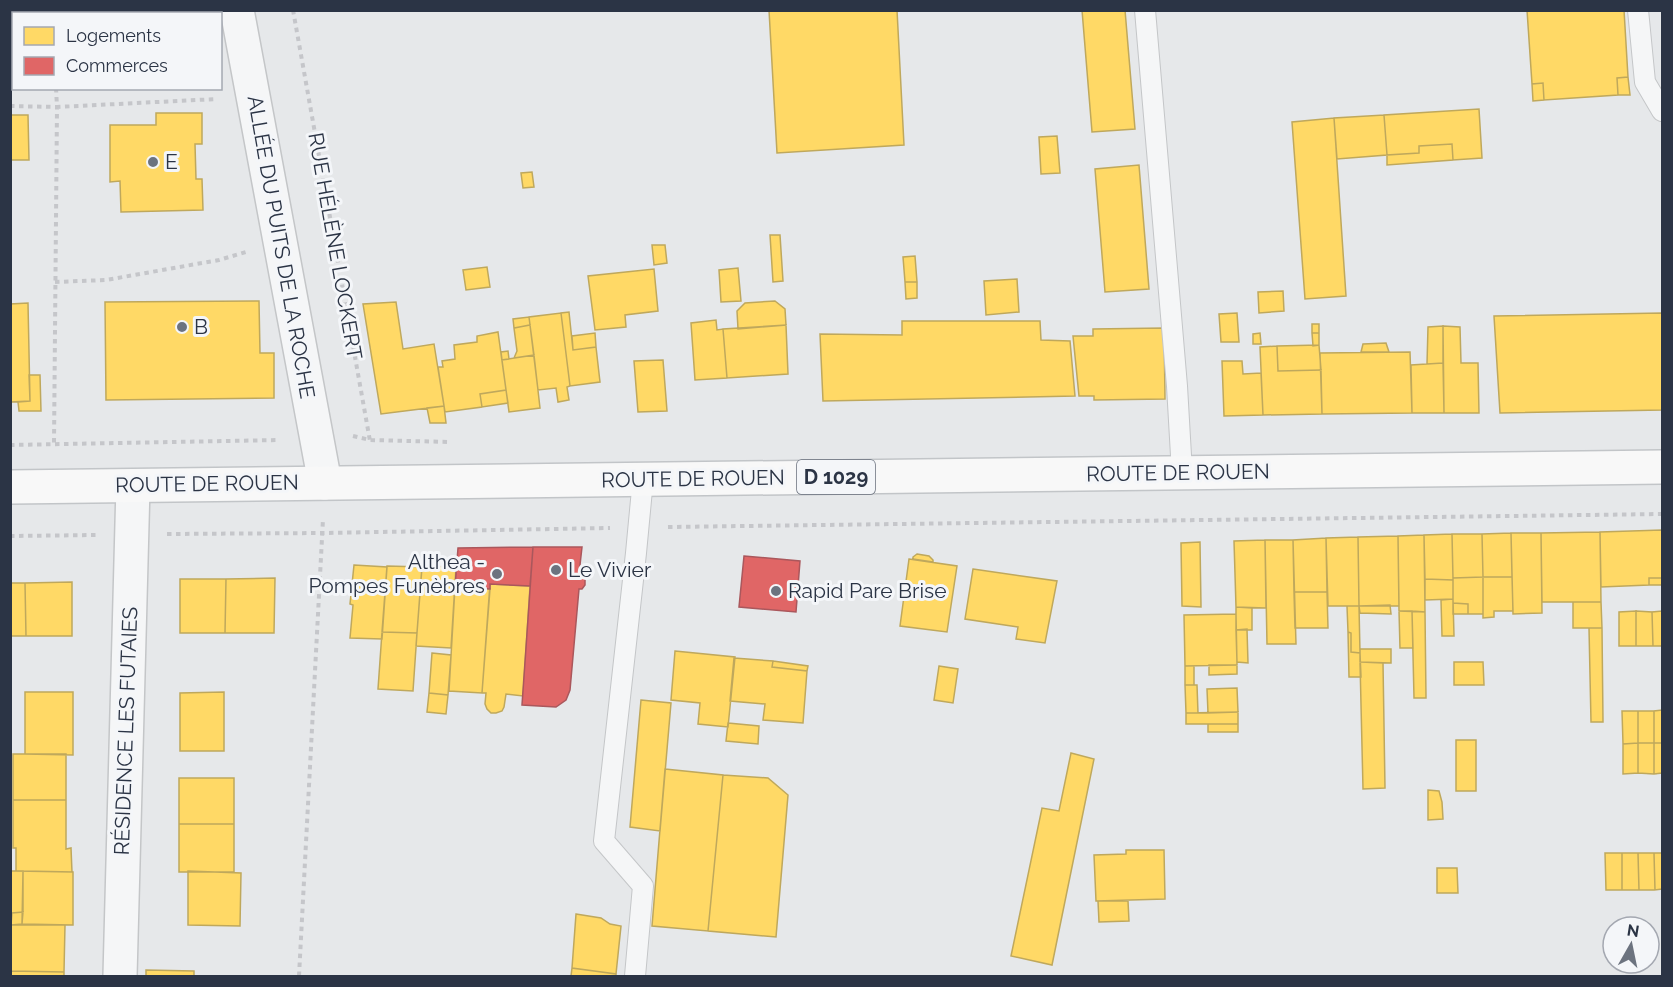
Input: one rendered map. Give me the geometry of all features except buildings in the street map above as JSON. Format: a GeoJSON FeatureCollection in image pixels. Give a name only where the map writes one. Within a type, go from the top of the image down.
{"type":"FeatureCollection","features":[{"type":"Feature","properties":{"kind":"main road","name":"ROUTE DE ROUEN"},"geometry":{"type":"LineString","coordinates":[[10,487],[1662,467]]}},
{"type":"Feature","properties":{"kind":"street","name":"ALLÉE DU PUITS DE LA ROCHE"},"geometry":{"type":"LineString","coordinates":[[237,10],[325,483]]}},
{"type":"Feature","properties":{"kind":"street","name":"RÉSIDENCE LES FUTAIES"},"geometry":{"type":"LineString","coordinates":[[120,976],[133,486]]}},
{"type":"Feature","properties":{"kind":"lane"},"geometry":{"type":"LineString","coordinates":[[1145,10],[1177,386],[1182,473]]}},
{"type":"Feature","properties":{"kind":"lane"},"geometry":{"type":"LineString","coordinates":[[1638,10],[1645,82],[1662,111]]}},
{"type":"Feature","properties":{"kind":"lane"},"geometry":{"type":"LineString","coordinates":[[635,976],[643,886],[604,841],[643,479]]}},
{"type":"Feature","properties":{"kind":"path","name":"RUE HÉLÈNE LOCKERT"},"geometry":{"type":"LineString","coordinates":[[293,10],[377,482]]}},
{"type":"Feature","properties":{"kind":"path"},"geometry":{"type":"LineString","coordinates":[[54,486],[56,90]]}},
{"type":"Feature","properties":{"kind":"path"},"geometry":{"type":"LineString","coordinates":[[10,106],[57,107],[254,98]]}},
{"type":"Feature","properties":{"kind":"path"},"geometry":{"type":"LineString","coordinates":[[55,282],[106,280],[219,260],[280,242]]}},
{"type":"Feature","properties":{"kind":"path"},"geometry":{"type":"LineString","coordinates":[[299,976],[325,483]]}},
{"type":"Feature","properties":{"kind":"path"},"geometry":{"type":"LineString","coordinates":[[10,536],[1662,514]]}},
{"type":"Feature","properties":{"kind":"place","name":"E"},"geometry":{"type":"Point","coordinates":[153,162]}},
{"type":"Feature","properties":{"kind":"place","name":"B"},"geometry":{"type":"Point","coordinates":[182,327]}},
{"type":"Feature","properties":{"kind":"place","name":"Le Vivier"},"geometry":{"type":"Point","coordinates":[556,570]}},
{"type":"Feature","properties":{"kind":"place","name":"Althea - Pompes Funèbres"},"geometry":{"type":"Point","coordinates":[497,574]}},
{"type":"Feature","properties":{"kind":"place","name":"Rapid Pare Brise"},"geometry":{"type":"Point","coordinates":[776,591]}}]}
